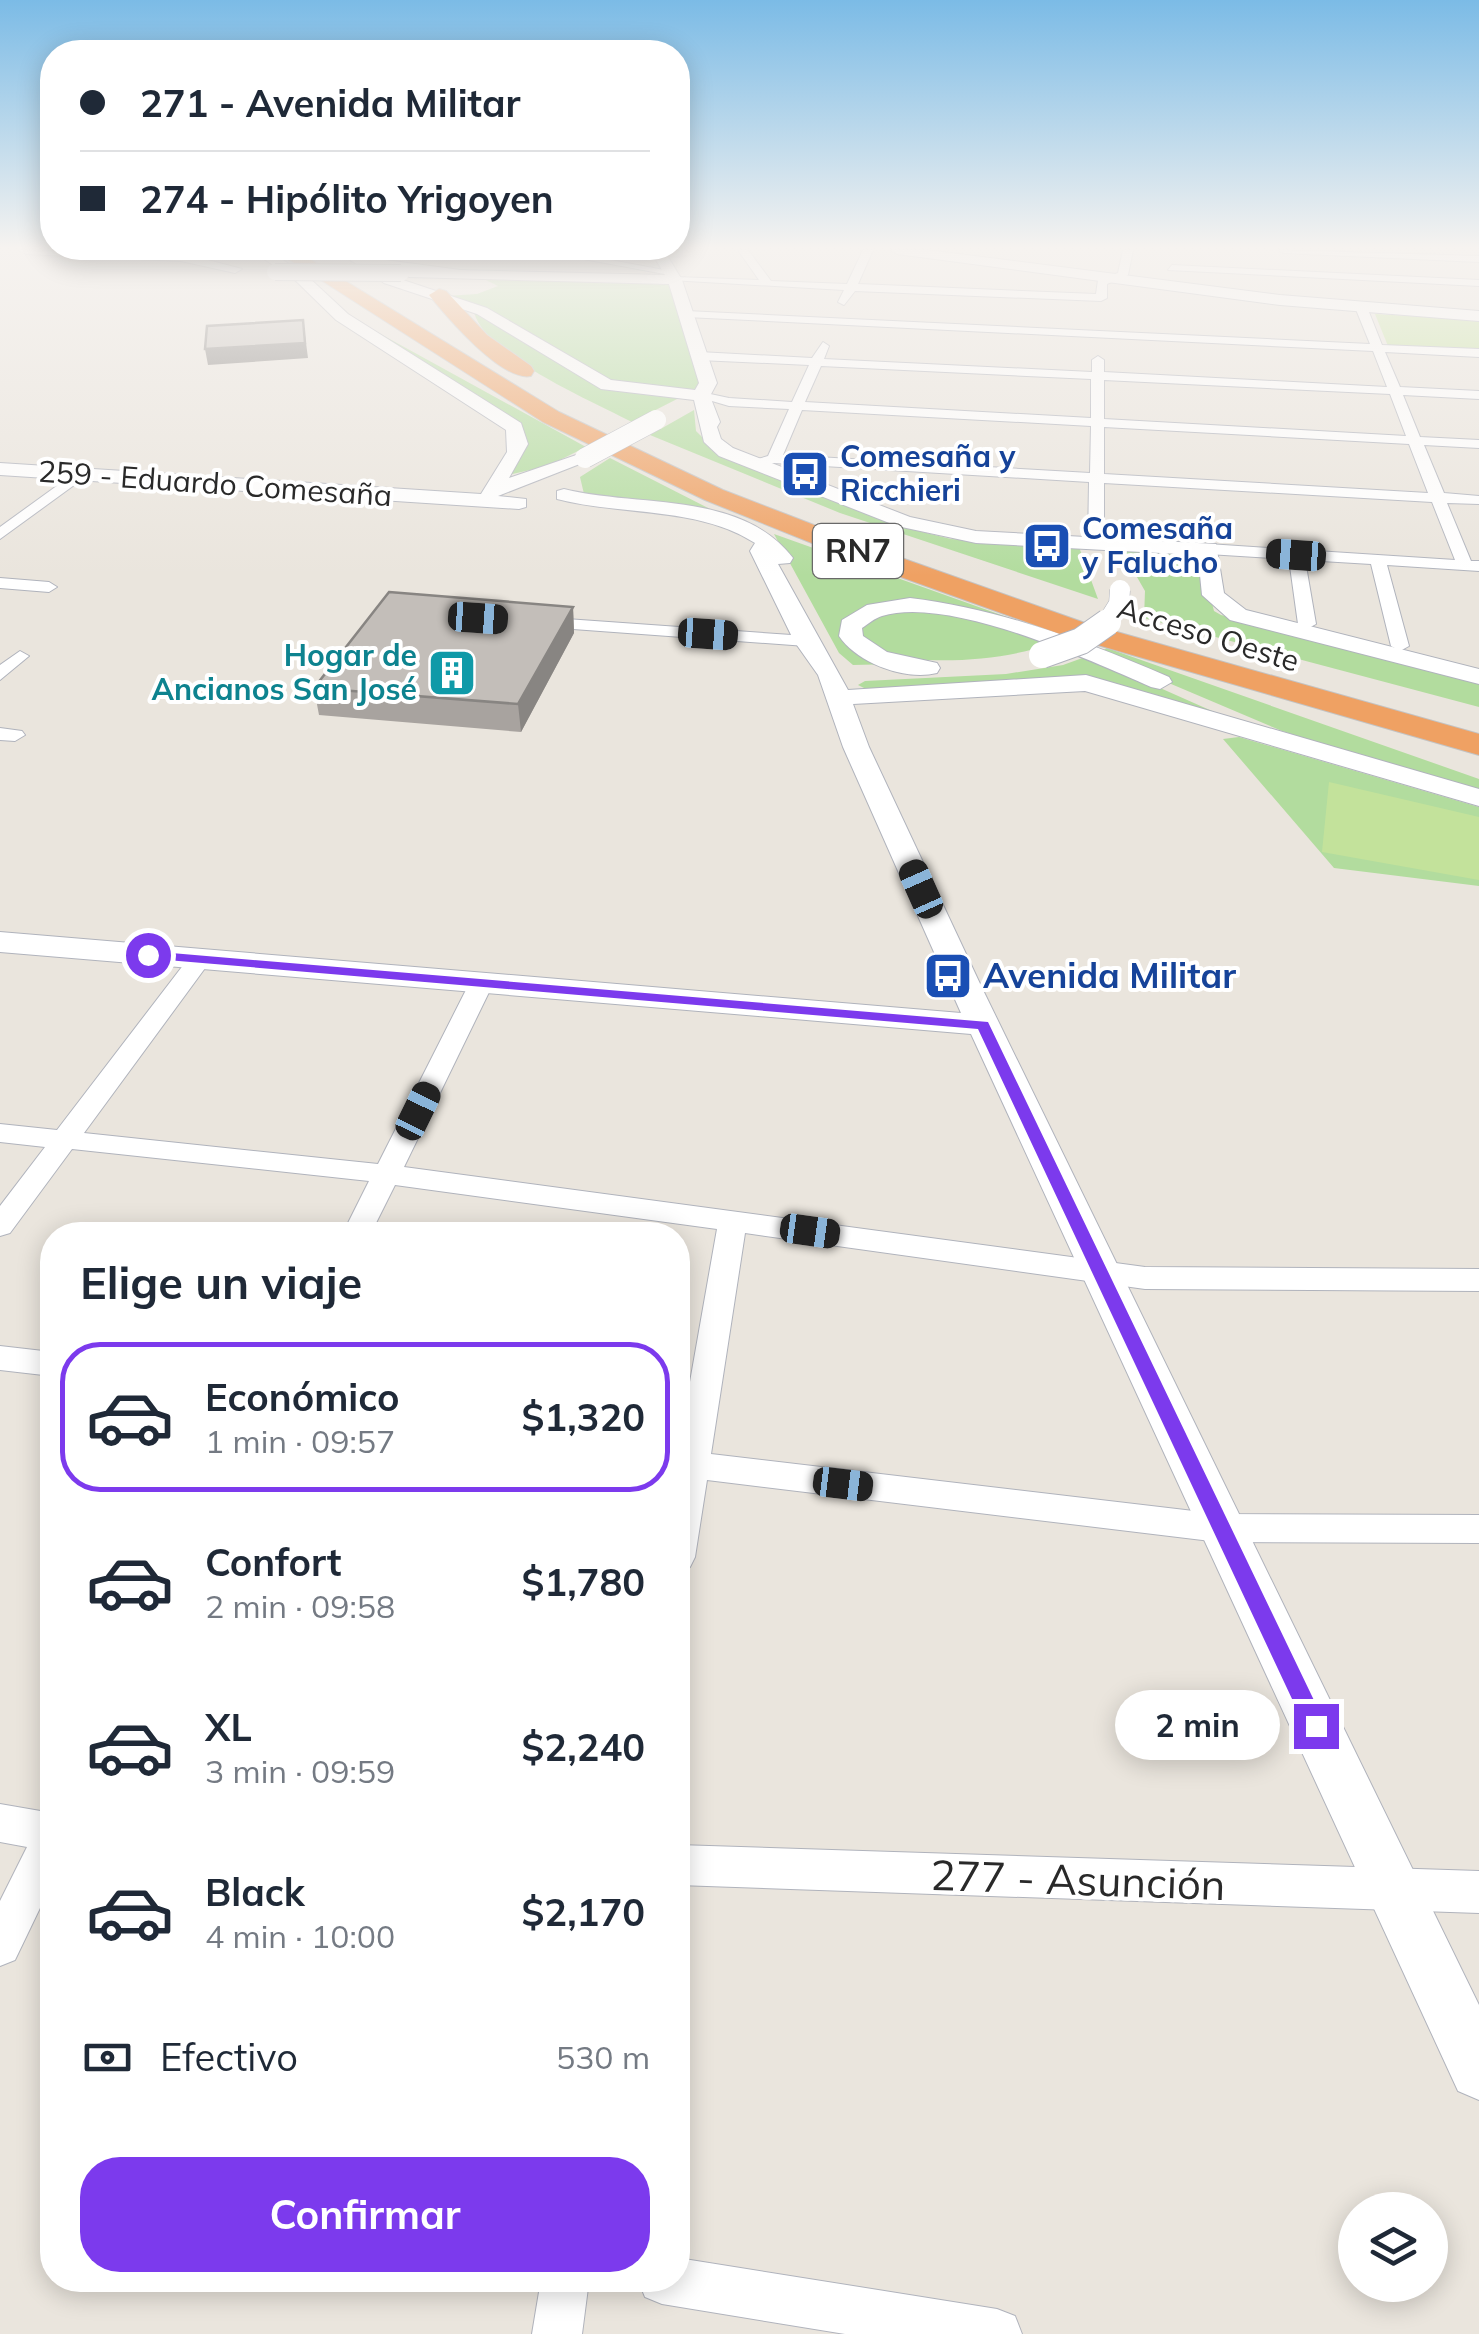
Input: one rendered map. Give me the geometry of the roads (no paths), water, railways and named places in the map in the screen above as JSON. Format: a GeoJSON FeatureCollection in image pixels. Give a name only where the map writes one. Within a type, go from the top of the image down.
{"type":"FeatureCollection","features":[{"type":"Feature","properties":{"kind":"highway"},"geometry":{"type":"LineString","coordinates":[[431,359],[493,392],[554,407]]}},
{"type":"Feature","properties":{"kind":"highway","name":"Acceso Oeste"},"geometry":{"type":"LineString","coordinates":[[447,359],[884,542],[1042,596],[1273,666],[1479,722]]}},
{"type":"Feature","properties":{"kind":"highway","name":"Acceso Oeste"},"geometry":{"type":"LineString","coordinates":[[480,359],[656,469],[792,527],[1074,628],[1479,745]]}},
{"type":"Feature","properties":{"kind":"highway"},"geometry":{"type":"LineString","coordinates":[[502,359],[554,407]]}},
{"type":"Feature","properties":{"kind":"highway"},"geometry":{"type":"LineString","coordinates":[[1074,628],[1479,775]]}},
{"type":"Feature","properties":{"kind":"highway"},"geometry":{"type":"LineString","coordinates":[[1273,666],[1479,713]]}},
{"type":"Feature","properties":{"kind":"street"},"geometry":{"type":"LineString","coordinates":[[407,359],[514,427],[519,447],[494,497],[527,504],[564,494],[569,473],[582,459]]}},
{"type":"Feature","properties":{"kind":"street"},"geometry":{"type":"LineString","coordinates":[[564,359],[607,384],[729,402],[1479,444]]}},
{"type":"Feature","properties":{"kind":"street"},"geometry":{"type":"LineString","coordinates":[[498,488],[582,459],[702,396],[708,382],[700,359]]}},
{"type":"Feature","properties":{"kind":"street"},"geometry":{"type":"LineString","coordinates":[[767,359],[1479,395]]}},
{"type":"Feature","properties":{"kind":"street"},"geometry":{"type":"LineString","coordinates":[[833,686],[928,668],[1042,655],[1078,643],[1104,627],[1118,609],[1120,590],[1096,543],[1098,359]]}},
{"type":"Feature","properties":{"kind":"street"},"geometry":{"type":"LineString","coordinates":[[702,396],[713,442],[726,452],[760,461],[904,522],[940,532],[1472,566],[1438,497],[1381,359]]}},
{"type":"Feature","properties":{"kind":"street"},"geometry":{"type":"LineString","coordinates":[[760,461],[795,406],[815,361]]}},
{"type":"Feature","properties":{"kind":"street"},"geometry":{"type":"LineString","coordinates":[[760,461],[1479,500]]}},
{"type":"Feature","properties":{"kind":"street","name":"259 - Eduardo Comesaña"},"geometry":{"type":"LineString","coordinates":[[0,469],[664,511]]}},
{"type":"Feature","properties":{"kind":"street"},"geometry":{"type":"LineString","coordinates":[[0,534],[81,474]]}},
{"type":"Feature","properties":{"kind":"street","name":"259 - Eduardo Comesaña"},"geometry":{"type":"LineString","coordinates":[[431,499],[498,488],[545,486],[585,502],[733,524],[766,542]]}},
{"type":"Feature","properties":{"kind":"street"},"geometry":{"type":"LineString","coordinates":[[833,686],[833,656],[781,557],[766,542],[761,551],[833,686],[856,747],[983,1025],[1479,2070]]}},
{"type":"Feature","properties":{"kind":"street"},"geometry":{"type":"LineString","coordinates":[[1208,550],[1213,596],[1238,615],[1479,677]]}},
{"type":"Feature","properties":{"kind":"street"},"geometry":{"type":"LineString","coordinates":[[1296,555],[1307,624]]}},
{"type":"Feature","properties":{"kind":"street"},"geometry":{"type":"LineString","coordinates":[[1378,560],[1400,646]]}},
{"type":"Feature","properties":{"kind":"street"},"geometry":{"type":"LineString","coordinates":[[0,584],[49,587]]}},
{"type":"Feature","properties":{"kind":"street"},"geometry":{"type":"LineString","coordinates":[[928,668],[879,657],[860,648],[851,639],[850,625],[865,613],[883,607],[925,604],[956,609],[1115,662],[1312,749]]}},
{"type":"Feature","properties":{"kind":"street"},"geometry":{"type":"LineString","coordinates":[[516,620],[806,641]]}},
{"type":"Feature","properties":{"kind":"street"},"geometry":{"type":"LineString","coordinates":[[0,674],[20,656]]}},
{"type":"Feature","properties":{"kind":"street"},"geometry":{"type":"LineString","coordinates":[[833,686],[1086,683],[1479,798]]}},
{"type":"Feature","properties":{"kind":"street"},"geometry":{"type":"LineString","coordinates":[[0,942],[983,1025]]}},
{"type":"Feature","properties":{"kind":"street"},"geometry":{"type":"LineString","coordinates":[[0,1226],[199,960]]}},
{"type":"Feature","properties":{"kind":"street"},"geometry":{"type":"LineString","coordinates":[[362,1222],[481,984]]}},
{"type":"Feature","properties":{"kind":"street"},"geometry":{"type":"LineString","coordinates":[[0,1133],[386,1174],[1145,1278],[1479,1280]]}},
{"type":"Feature","properties":{"kind":"street"},"geometry":{"type":"LineString","coordinates":[[690,1440],[733,1221]]}},
{"type":"Feature","properties":{"kind":"street"},"geometry":{"type":"LineString","coordinates":[[0,1358],[40,1363]]}},
{"type":"Feature","properties":{"kind":"street"},"geometry":{"type":"LineString","coordinates":[[690,1466],[1219,1528],[1479,1529]]}},
{"type":"Feature","properties":{"kind":"street"},"geometry":{"type":"LineString","coordinates":[[0,1823],[40,1830]]}},
{"type":"Feature","properties":{"kind":"street"},"geometry":{"type":"LineString","coordinates":[[0,1946],[40,1865]]}},
{"type":"Feature","properties":{"kind":"street","name":"277 - Asunción"},"geometry":{"type":"LineString","coordinates":[[690,1865],[1479,1892]]}},
{"type":"Feature","properties":{"kind":"street"},"geometry":{"type":"LineString","coordinates":[[690,2285],[997,2334]]}},
{"type":"Feature","properties":{"kind":"street"},"geometry":{"type":"LineString","coordinates":[[557,2334],[564,2292]]}},
{"type":"Feature","properties":{"kind":"place","name":"Comesaña y Ricchieri"},"geometry":{"type":"Point","coordinates":[805,474]}},
{"type":"Feature","properties":{"kind":"place","name":"Comesaña y Falucho"},"geometry":{"type":"Point","coordinates":[1047,546]}},
{"type":"Feature","properties":{"kind":"place","name":"Hogar de Ancianos San José"},"geometry":{"type":"Point","coordinates":[452,673]}},
{"type":"Feature","properties":{"kind":"place","name":"Avenida Militar"},"geometry":{"type":"Point","coordinates":[948,976]}}]}
